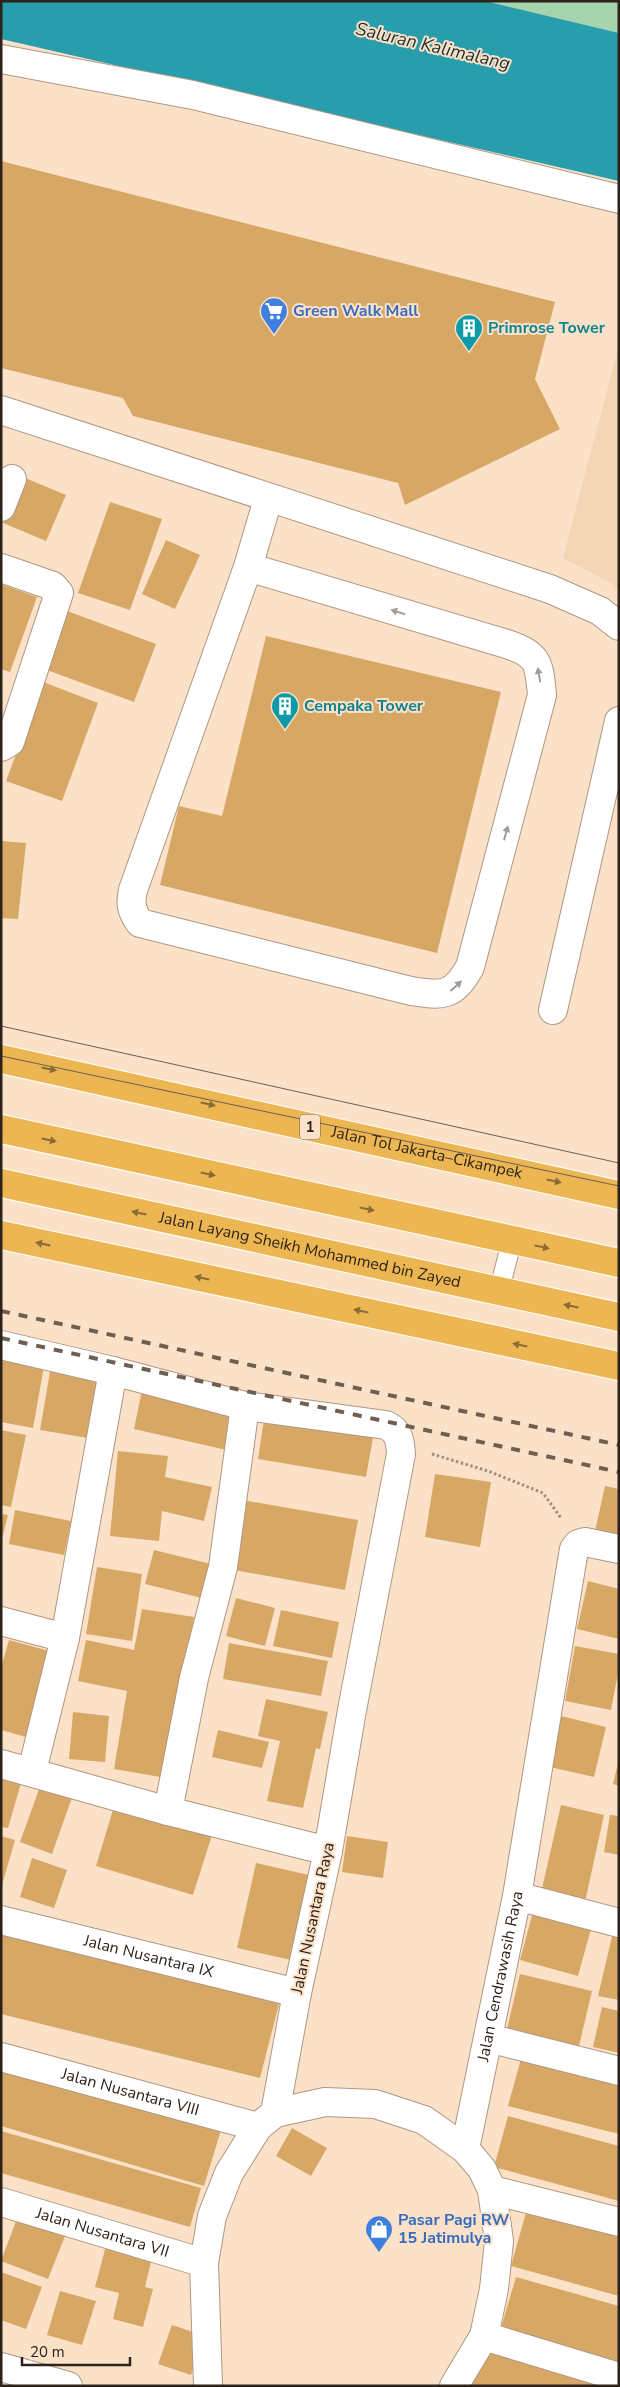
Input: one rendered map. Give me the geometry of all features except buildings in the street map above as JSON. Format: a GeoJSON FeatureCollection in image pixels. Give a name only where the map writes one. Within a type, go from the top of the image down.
{"type":"FeatureCollection","features":[{"type":"Feature","properties":{"kind":"highway","name":"Jalan Tol Jakarta–Cikampek"},"geometry":{"type":"LineString","coordinates":[[1,1059],[619,1195]]}},
{"type":"Feature","properties":{"kind":"highway"},"geometry":{"type":"LineString","coordinates":[[1,1130],[619,1263]]}},
{"type":"Feature","properties":{"kind":"highway","name":"Jalan Layang Sheikh Mohammed bin Zayed"},"geometry":{"type":"LineString","coordinates":[[1,1183],[619,1317]]}},
{"type":"Feature","properties":{"kind":"highway"},"geometry":{"type":"LineString","coordinates":[[1,1235],[619,1366]]}},
{"type":"Feature","properties":{"kind":"street"},"geometry":{"type":"LineString","coordinates":[[1,59],[193,95],[619,199]]}},
{"type":"Feature","properties":{"kind":"street"},"geometry":{"type":"LineString","coordinates":[[1,410],[550,589],[600,611],[619,626]]}},
{"type":"Feature","properties":{"kind":"street"},"geometry":{"type":"LineString","coordinates":[[1,507],[12,479]]}},
{"type":"Feature","properties":{"kind":"street"},"geometry":{"type":"LineString","coordinates":[[248,567],[526,651],[535,660],[540,670],[542,694],[470,967],[462,982],[452,991],[440,995],[411,991],[140,922],[134,915],[131,907],[133,890],[248,567],[268,498]]}},
{"type":"Feature","properties":{"kind":"street"},"geometry":{"type":"LineString","coordinates":[[1,568],[53,586],[59,593],[10,742],[1,746]]}},
{"type":"Feature","properties":{"kind":"street"},"geometry":{"type":"LineString","coordinates":[[553,1010],[619,721]]}},
{"type":"Feature","properties":{"kind":"street"},"geometry":{"type":"LineString","coordinates":[[1,1345],[113,1370],[245,1406],[386,1425],[399,1439]]}},
{"type":"Feature","properties":{"kind":"street"},"geometry":{"type":"LineString","coordinates":[[32,1771],[65,1638],[113,1370]]}},
{"type":"Feature","properties":{"kind":"street"},"geometry":{"type":"LineString","coordinates":[[168,1811],[194,1678],[223,1568],[245,1406]]}},
{"type":"Feature","properties":{"kind":"street","name":"Jalan Nusantara Raya"},"geometry":{"type":"LineString","coordinates":[[208,2385],[204,2263],[212,2216],[229,2173],[266,2120],[297,1993],[328,1851],[352,1710],[401,1454],[399,1439]]}},
{"type":"Feature","properties":{"kind":"street"},"geometry":{"type":"LineString","coordinates":[[576,1546],[585,1542],[619,1549]]}},
{"type":"Feature","properties":{"kind":"street","name":"Jalan Cendrawasih Raya"},"geometry":{"type":"LineString","coordinates":[[465,2148],[517,1896],[576,1546]]}},
{"type":"Feature","properties":{"kind":"street"},"geometry":{"type":"LineString","coordinates":[[1,1621],[65,1638]]}},
{"type":"Feature","properties":{"kind":"street"},"geometry":{"type":"LineString","coordinates":[[1,1764],[32,1771],[168,1811],[328,1851]]}},
{"type":"Feature","properties":{"kind":"street"},"geometry":{"type":"LineString","coordinates":[[517,1896],[619,1923]]}},
{"type":"Feature","properties":{"kind":"street","name":"Jalan Nusantara IX"},"geometry":{"type":"LineString","coordinates":[[1,1920],[297,1993]]}},
{"type":"Feature","properties":{"kind":"street"},"geometry":{"type":"LineString","coordinates":[[488,2038],[619,2071]]}},
{"type":"Feature","properties":{"kind":"street","name":"Jalan Nusantara VIII"},"geometry":{"type":"LineString","coordinates":[[1,2057],[266,2120]]}},
{"type":"Feature","properties":{"kind":"street"},"geometry":{"type":"LineString","coordinates":[[266,2120],[325,2102],[375,2104],[424,2120],[465,2148],[482,2168],[492,2190],[498,2242],[494,2289],[484,2336],[454,2386]]}},
{"type":"Feature","properties":{"kind":"street"},"geometry":{"type":"LineString","coordinates":[[492,2190],[619,2222]]}},
{"type":"Feature","properties":{"kind":"street","name":"Jalan Nusantara VII"},"geometry":{"type":"LineString","coordinates":[[1,2202],[204,2263]]}},
{"type":"Feature","properties":{"kind":"street"},"geometry":{"type":"LineString","coordinates":[[484,2336],[619,2376]]}},
{"type":"Feature","properties":{"kind":"street"},"geometry":{"type":"LineString","coordinates":[[1,2366],[68,2386]]}},
{"type":"Feature","properties":{"kind":"lane"},"geometry":{"type":"LineString","coordinates":[[499,1291],[512,1240]]}},
{"type":"Feature","properties":{"kind":"path"},"geometry":{"type":"LineString","coordinates":[[399,1439],[543,1493],[576,1546]]}},
{"type":"Feature","properties":{"kind":"shaded area"},"geometry":{"type":"Polygon","coordinates":[[[619,345],[619,592],[611,583],[563,558],[619,345]]]}},
{"type":"Feature","properties":{"kind":"green space"},"geometry":{"type":"Polygon","coordinates":[[[485,1],[619,1],[619,33],[485,1]]]}},
{"type":"Feature","properties":{"kind":"water","name":"Saluran Kalimalang"},"geometry":{"type":"Polygon","coordinates":[[[1,1],[485,1],[619,33],[619,181],[1,39],[1,1]]]}},
{"type":"Feature","properties":{"kind":"tram line"},"geometry":{"type":"LineString","coordinates":[[1,1026],[619,1163]]}},
{"type":"Feature","properties":{"kind":"tram line"},"geometry":{"type":"LineString","coordinates":[[1,1056],[619,1186]]}},
{"type":"Feature","properties":{"kind":"railway"},"geometry":{"type":"LineString","coordinates":[[1,1311],[619,1445]]}},
{"type":"Feature","properties":{"kind":"railway"},"geometry":{"type":"LineString","coordinates":[[1,1338],[619,1472]]}},
{"type":"Feature","properties":{"kind":"place","name":"Green Walk Mall"},"geometry":{"type":"Point","coordinates":[274,335]}},
{"type":"Feature","properties":{"kind":"place","name":"Primrose Tower"},"geometry":{"type":"Point","coordinates":[469,352]}},
{"type":"Feature","properties":{"kind":"place","name":"Cempaka Tower"},"geometry":{"type":"Point","coordinates":[285,730]}},
{"type":"Feature","properties":{"kind":"place","name":"Pasar Pagi RW 15 Jatimulya"},"geometry":{"type":"Point","coordinates":[379,2253]}}]}
